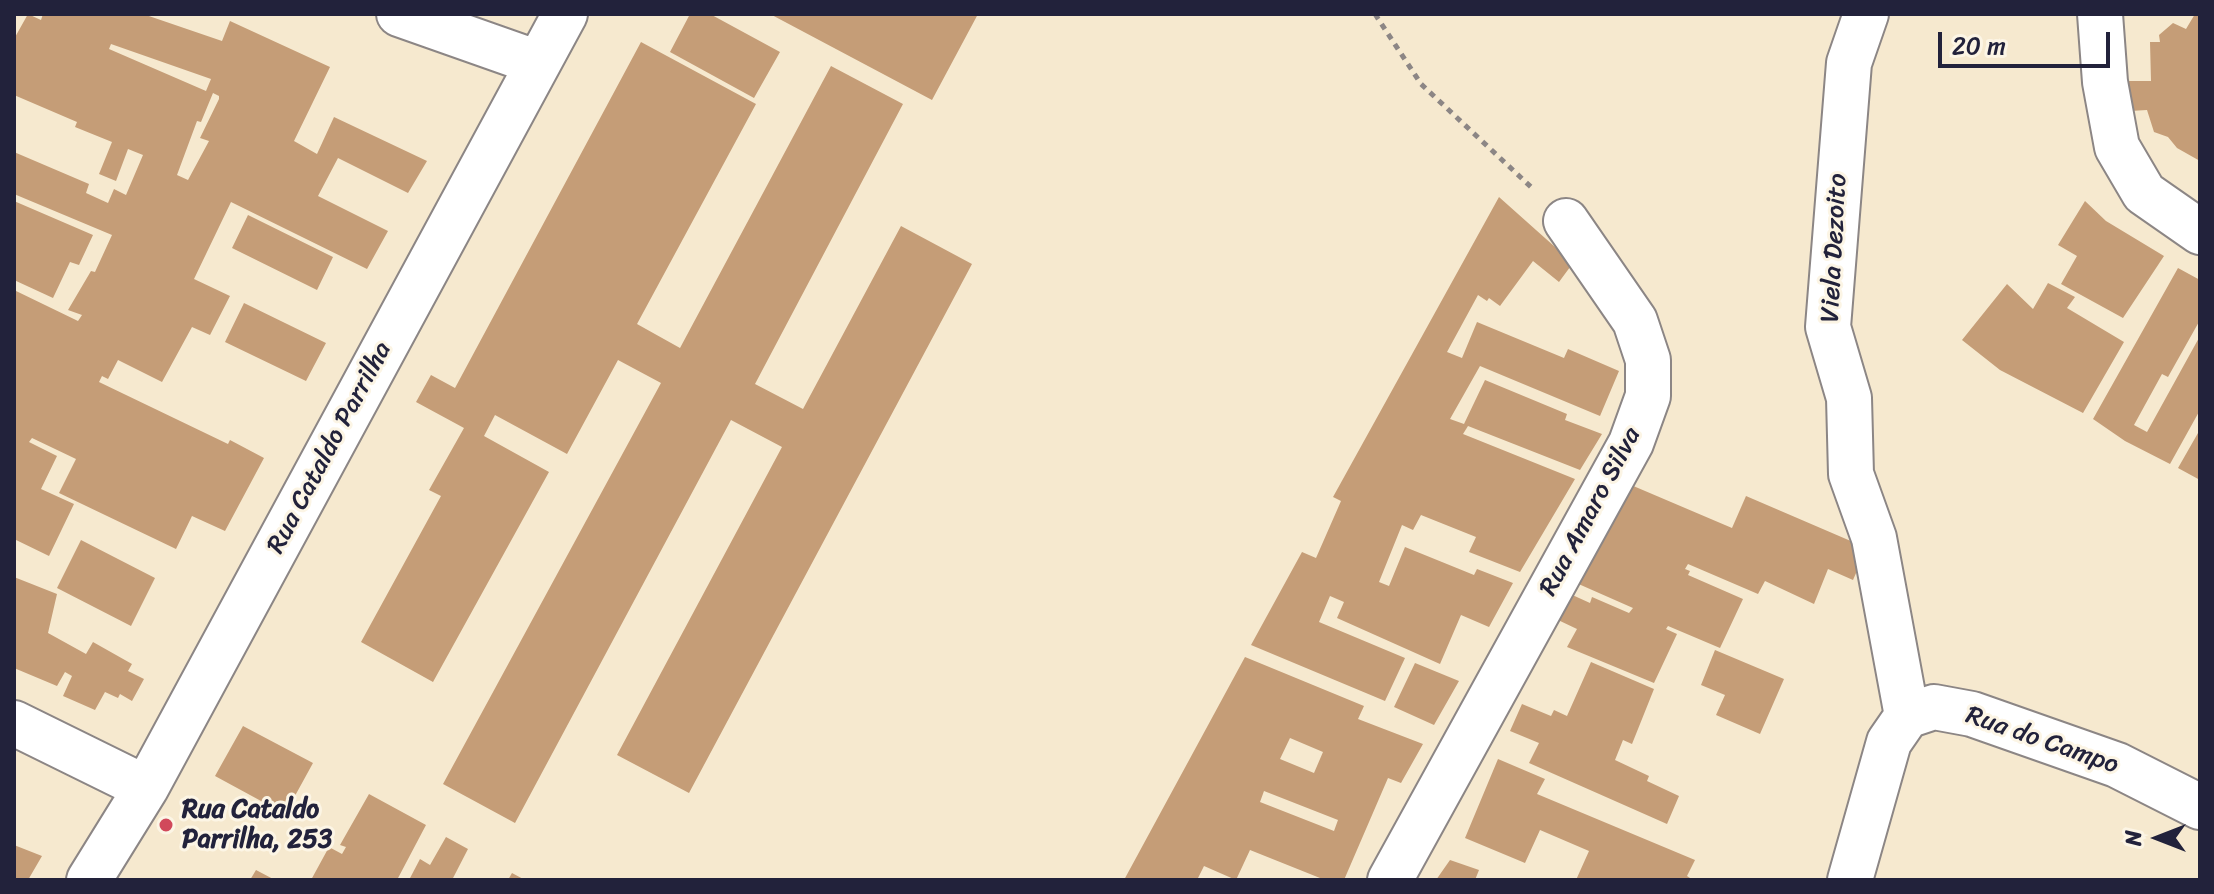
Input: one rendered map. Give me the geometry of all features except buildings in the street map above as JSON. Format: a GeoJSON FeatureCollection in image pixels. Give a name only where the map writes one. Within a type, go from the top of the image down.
{"type":"FeatureCollection","features":[{"type":"Feature","properties":{"kind":"street"},"geometry":{"type":"LineString","coordinates":[[399,14],[538,63]]}},
{"type":"Feature","properties":{"kind":"street","name":"Rua Cataldo Parrilha"},"geometry":{"type":"LineString","coordinates":[[89,880],[146,788],[565,14]]}},
{"type":"Feature","properties":{"kind":"street","name":"Viela Dezoito"},"geometry":{"type":"LineString","coordinates":[[1866,14],[1849,63],[1828,327],[1849,398],[1851,474],[1874,538],[1907,716]]}},
{"type":"Feature","properties":{"kind":"street"},"geometry":{"type":"LineString","coordinates":[[2100,14],[2105,82],[2117,147],[2144,193],[2200,232]]}},
{"type":"Feature","properties":{"kind":"street","name":"Rua Amaro Silva"},"geometry":{"type":"LineString","coordinates":[[1390,880],[1631,443],[1648,396],[1648,360],[1635,321],[1566,221]]}},
{"type":"Feature","properties":{"kind":"street","name":"Rua do Campo"},"geometry":{"type":"LineString","coordinates":[[1907,716],[1934,707],[1972,714],[2117,765],[2200,807]]}},
{"type":"Feature","properties":{"kind":"street"},"geometry":{"type":"LineString","coordinates":[[1850,880],[1889,742],[1907,716]]}},
{"type":"Feature","properties":{"kind":"street"},"geometry":{"type":"LineString","coordinates":[[14,723],[146,788]]}},
{"type":"Feature","properties":{"kind":"path"},"geometry":{"type":"LineString","coordinates":[[1375,14],[1421,84],[1566,221]]}},
{"type":"Feature","properties":{"kind":"place","name":"Rua Cataldo Parrilha, 253"},"geometry":{"type":"Point","coordinates":[166,825]}}]}
